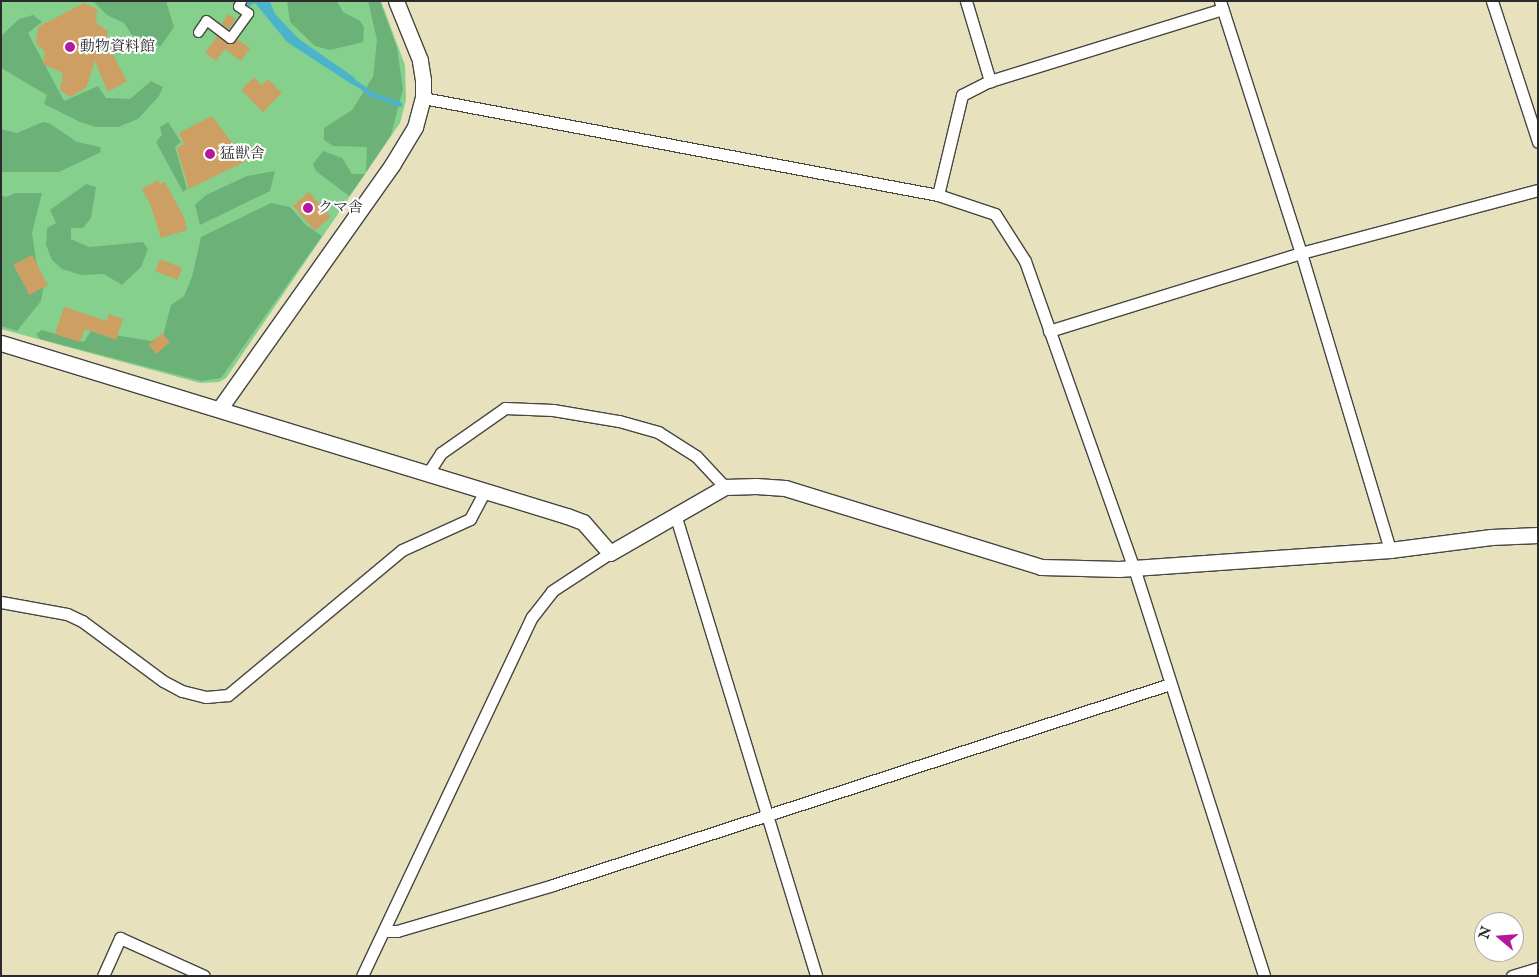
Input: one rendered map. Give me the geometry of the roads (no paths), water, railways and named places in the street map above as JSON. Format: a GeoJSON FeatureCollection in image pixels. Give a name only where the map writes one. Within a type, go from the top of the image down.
{"type":"FeatureCollection","features":[{"type":"Feature","properties":{"kind":"street"},"geometry":{"type":"LineString","coordinates":[[198,32],[206,20],[230,38],[248,13],[238,6],[242,1]]}},
{"type":"Feature","properties":{"kind":"street"},"geometry":{"type":"LineString","coordinates":[[220,408],[392,165],[415,127],[423,98],[420,60],[396,1]]}},
{"type":"Feature","properties":{"kind":"street"},"geometry":{"type":"LineString","coordinates":[[966,1],[990,81]]}},
{"type":"Feature","properties":{"kind":"street"},"geometry":{"type":"LineString","coordinates":[[1492,1],[1538,142]]}},
{"type":"Feature","properties":{"kind":"street"},"geometry":{"type":"LineString","coordinates":[[938,195],[962,95],[990,81],[1221,5],[1301,253],[1390,550]]}},
{"type":"Feature","properties":{"kind":"street"},"geometry":{"type":"LineString","coordinates":[[423,98],[938,195],[995,214],[1024,262],[1134,568],[1264,976]]}},
{"type":"Feature","properties":{"kind":"street"},"geometry":{"type":"LineString","coordinates":[[1049,331],[1301,253],[1538,190]]}},
{"type":"Feature","properties":{"kind":"street"},"geometry":{"type":"LineString","coordinates":[[1,343],[220,408],[583,522],[610,553]]}},
{"type":"Feature","properties":{"kind":"street"},"geometry":{"type":"LineString","coordinates":[[428,473],[441,453],[505,408],[553,410],[619,420],[658,432],[696,456],[725,487]]}},
{"type":"Feature","properties":{"kind":"street"},"geometry":{"type":"LineString","coordinates":[[362,976],[385,931],[532,617],[552,592],[610,553],[674,514],[725,487],[785,488],[1041,567],[1134,568],[1390,550],[1491,537],[1538,535]]}},
{"type":"Feature","properties":{"kind":"street"},"geometry":{"type":"LineString","coordinates":[[1,602],[67,614],[82,621],[163,681],[182,691],[206,697],[228,695],[402,550],[470,519],[485,490]]}},
{"type":"Feature","properties":{"kind":"street"},"geometry":{"type":"LineString","coordinates":[[674,514],[768,813],[816,976]]}},
{"type":"Feature","properties":{"kind":"street"},"geometry":{"type":"LineString","coordinates":[[385,931],[396,930],[553,885],[768,813],[934,762],[1170,684]]}},
{"type":"Feature","properties":{"kind":"street"},"geometry":{"type":"LineString","coordinates":[[103,976],[120,938],[204,976]]}},
{"type":"Feature","properties":{"kind":"street"},"geometry":{"type":"LineString","coordinates":[[1512,976],[1538,968]]}},
{"type":"Feature","properties":{"kind":"water"},"geometry":{"type":"Polygon","coordinates":[[[235,1],[270,1],[275,14],[299,39],[355,78],[353,85],[287,42],[255,3],[247,7],[235,1]]]}},
{"type":"Feature","properties":{"kind":"waterway"},"geometry":{"type":"LineString","coordinates":[[349,78],[372,94],[399,104]]}},
{"type":"Feature","properties":{"kind":"place","name":"動物資料館"},"geometry":{"type":"Point","coordinates":[70,47]}},
{"type":"Feature","properties":{"kind":"place","name":"猛獣舎"},"geometry":{"type":"Point","coordinates":[210,154]}},
{"type":"Feature","properties":{"kind":"place","name":"クマ舎"},"geometry":{"type":"Point","coordinates":[308,208]}}]}
